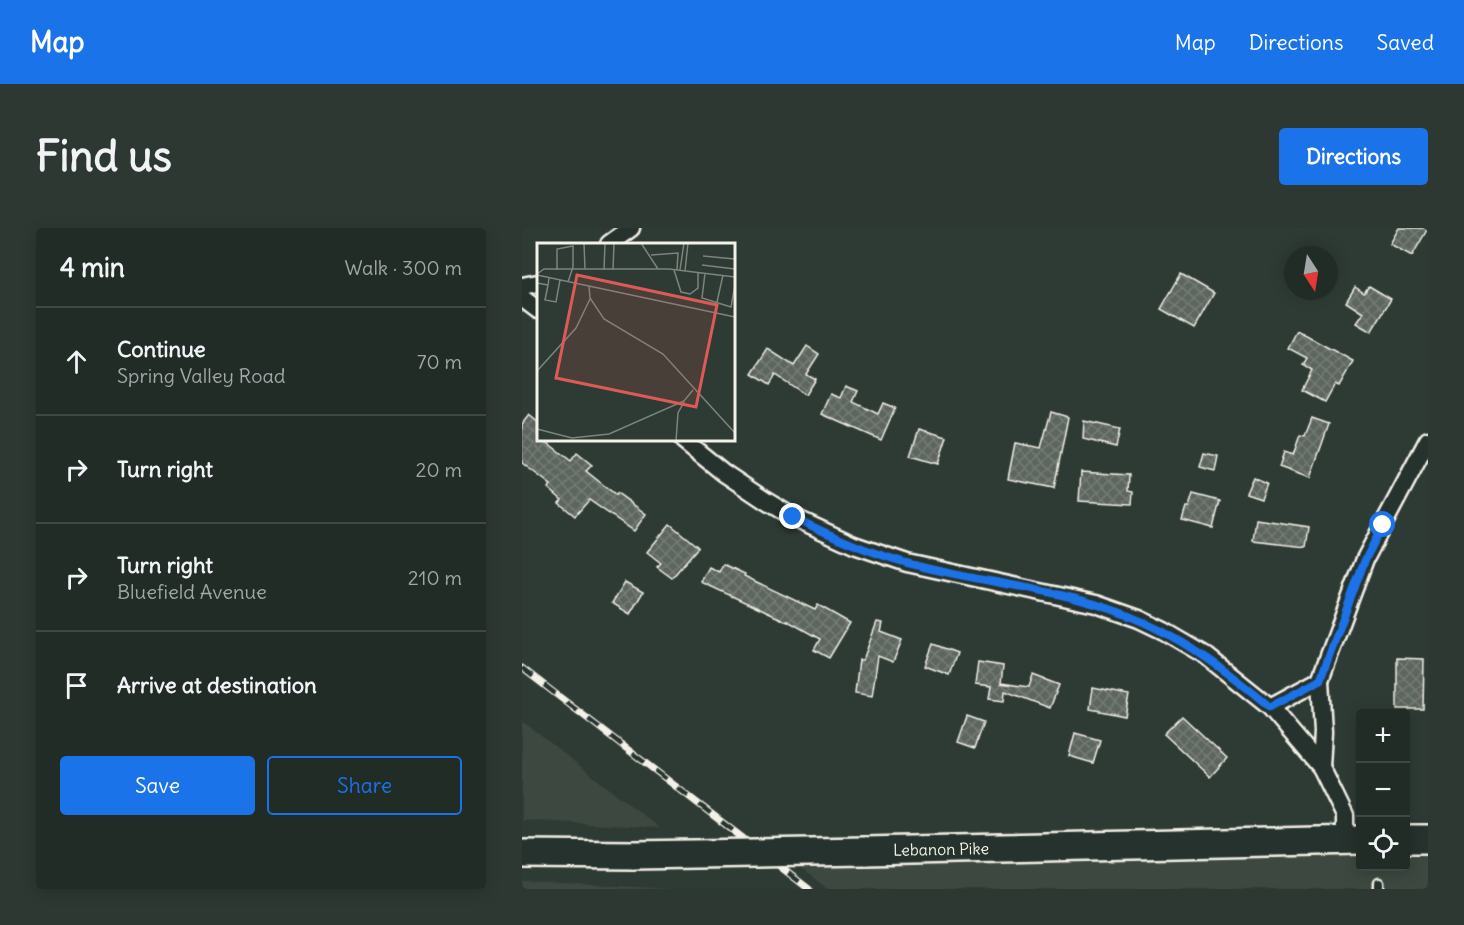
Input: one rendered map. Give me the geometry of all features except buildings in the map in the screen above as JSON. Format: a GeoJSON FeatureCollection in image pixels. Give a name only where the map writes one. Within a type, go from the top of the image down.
{"type":"FeatureCollection","features":[{"type":"Feature","properties":{"kind":"main road"},"geometry":{"type":"LineString","coordinates":[[1410,839],[1428,839]]}},
{"type":"Feature","properties":{"kind":"main road","name":"Lebanon Pike"},"geometry":{"type":"LineString","coordinates":[[522,854],[634,855],[1353,840]]}},
{"type":"Feature","properties":{"kind":"street"},"geometry":{"type":"LineString","coordinates":[[606,243],[614,228]]}},
{"type":"Feature","properties":{"kind":"street"},"geometry":{"type":"LineString","coordinates":[[608,243],[631,228]]}},
{"type":"Feature","properties":{"kind":"street"},"geometry":{"type":"LineString","coordinates":[[522,286],[537,282]]}},
{"type":"Feature","properties":{"kind":"street"},"geometry":{"type":"LineString","coordinates":[[522,298],[537,309]]}},
{"type":"Feature","properties":{"kind":"street"},"geometry":{"type":"LineString","coordinates":[[1321,766],[1323,732],[1320,680],[1365,560],[1428,440]]}},
{"type":"Feature","properties":{"kind":"street"},"geometry":{"type":"LineString","coordinates":[[684,441],[746,489],[793,517],[854,545],[907,563],[1096,604],[1164,631],[1205,655],[1270,707],[1321,766],[1345,816],[1353,840]]}},
{"type":"Feature","properties":{"kind":"street"},"geometry":{"type":"LineString","coordinates":[[1270,707],[1320,680]]}},
{"type":"Feature","properties":{"kind":"shaded area"},"geometry":{"type":"Polygon","coordinates":[[[522,721],[638,811],[660,828],[522,820],[522,721]]]}},
{"type":"Feature","properties":{"kind":"shaded area"},"geometry":{"type":"Polygon","coordinates":[[[1410,839],[1428,839],[1428,889],[828,889],[780,853],[1356,840],[1356,871],[1410,871],[1410,839]]]}},
{"type":"Feature","properties":{"kind":"shaded area"},"geometry":{"type":"Polygon","coordinates":[[[522,881],[672,889],[522,889],[522,881]]]}},
{"type":"Feature","properties":{"kind":"railway"},"geometry":{"type":"LineString","coordinates":[[522,668],[809,889]]}},
{"type":"Feature","properties":{"kind":"route"},"geometry":{"type":"LineString","coordinates":[[793,517],[854,545],[907,563],[1096,604],[1122,613],[1164,631],[1205,655],[1270,707],[1320,680],[1365,560],[1383,525]]}}]}
